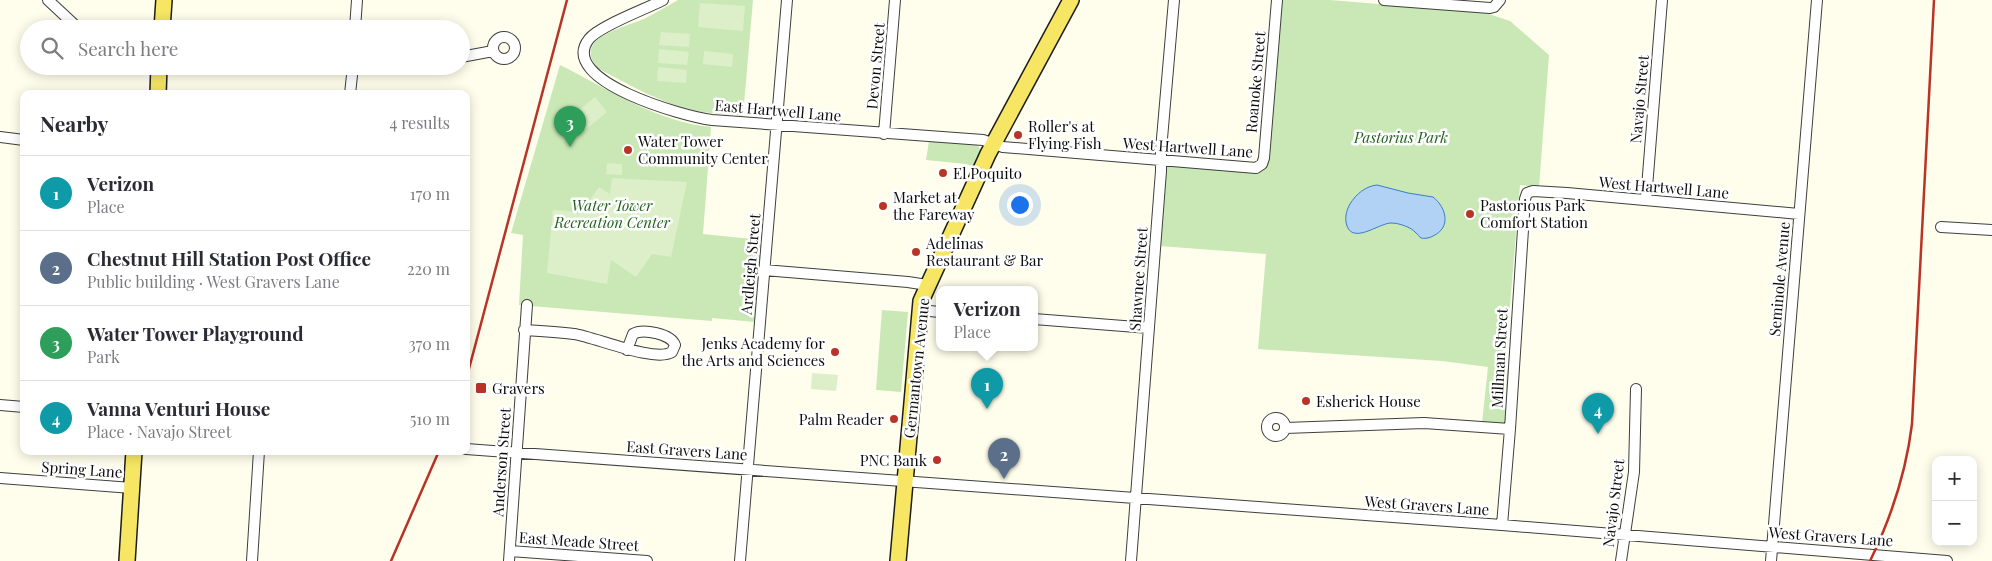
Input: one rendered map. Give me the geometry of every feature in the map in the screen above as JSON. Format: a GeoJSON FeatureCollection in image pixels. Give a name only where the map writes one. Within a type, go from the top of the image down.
{"type":"FeatureCollection","features":[{"type":"Feature","properties":{"kind":"main road"},"geometry":{"type":"LineString","coordinates":[[163,20],[164,0]]}},
{"type":"Feature","properties":{"kind":"main road","name":"Germantown Avenue"},"geometry":{"type":"LineString","coordinates":[[898,561],[920,310],[927,285],[993,144],[1071,0]]}},
{"type":"Feature","properties":{"kind":"main road"},"geometry":{"type":"LineString","coordinates":[[158,90],[159,75]]}},
{"type":"Feature","properties":{"kind":"main road"},"geometry":{"type":"LineString","coordinates":[[127,561],[134,455]]}},
{"type":"Feature","properties":{"kind":"street"},"geometry":{"type":"LineString","coordinates":[[48,0],[69,20]]}},
{"type":"Feature","properties":{"kind":"street"},"geometry":{"type":"LineString","coordinates":[[356,20],[357,0]]}},
{"type":"Feature","properties":{"kind":"street","name":"East Hartwell Lane"},"geometry":{"type":"LineString","coordinates":[[663,0],[596,32],[588,41],[584,51],[586,63],[598,76],[629,94],[660,107],[696,118],[884,134],[983,140],[993,144]]}},
{"type":"Feature","properties":{"kind":"street","name":"Ardleigh Street"},"geometry":{"type":"LineString","coordinates":[[740,561],[787,0]]}},
{"type":"Feature","properties":{"kind":"street","name":"Devon Street"},"geometry":{"type":"LineString","coordinates":[[884,134],[895,0]]}},
{"type":"Feature","properties":{"kind":"street","name":"Shawnee Street"},"geometry":{"type":"LineString","coordinates":[[1131,561],[1174,0]]}},
{"type":"Feature","properties":{"kind":"street","name":"Roanoke Street"},"geometry":{"type":"LineString","coordinates":[[1261,166],[1264,158],[1277,0]]}},
{"type":"Feature","properties":{"kind":"street"},"geometry":{"type":"LineString","coordinates":[[1384,0],[1428,2],[1484,8],[1497,4]]}},
{"type":"Feature","properties":{"kind":"street","name":"Navajo Street"},"geometry":{"type":"LineString","coordinates":[[1646,200],[1662,0]]}},
{"type":"Feature","properties":{"kind":"street","name":"Seminole Avenue"},"geometry":{"type":"LineString","coordinates":[[1771,561],[1816,0]]}},
{"type":"Feature","properties":{"kind":"street"},"geometry":{"type":"LineString","coordinates":[[470,55],[493,51]]}},
{"type":"Feature","properties":{"kind":"street"},"geometry":{"type":"LineString","coordinates":[[350,90],[352,75]]}},
{"type":"Feature","properties":{"kind":"street"},"geometry":{"type":"LineString","coordinates":[[0,138],[20,140]]}},
{"type":"Feature","properties":{"kind":"street","name":"West Hartwell Lane"},"geometry":{"type":"LineString","coordinates":[[993,144],[1003,147],[1161,161],[1254,168],[1261,166]]}},
{"type":"Feature","properties":{"kind":"street","name":"West Hartwell Lane"},"geometry":{"type":"LineString","coordinates":[[1527,193],[1533,191],[1559,192],[1799,214]]}},
{"type":"Feature","properties":{"kind":"street","name":"Millman Street"},"geometry":{"type":"LineString","coordinates":[[1502,525],[1510,429],[1521,242],[1527,193]]}},
{"type":"Feature","properties":{"kind":"street"},"geometry":{"type":"LineString","coordinates":[[1941,227],[1992,230]]}},
{"type":"Feature","properties":{"kind":"street"},"geometry":{"type":"LineString","coordinates":[[764,270],[927,285]]}},
{"type":"Feature","properties":{"kind":"street","name":"Anderson Street"},"geometry":{"type":"LineString","coordinates":[[509,556],[527,305]]}},
{"type":"Feature","properties":{"kind":"street"},"geometry":{"type":"LineString","coordinates":[[920,310],[936,312]]}},
{"type":"Feature","properties":{"kind":"street"},"geometry":{"type":"LineString","coordinates":[[1038,319],[1149,328]]}},
{"type":"Feature","properties":{"kind":"street"},"geometry":{"type":"LineString","coordinates":[[524,330],[574,334],[627,350]]}},
{"type":"Feature","properties":{"kind":"street","name":"Navajo Street"},"geometry":{"type":"LineString","coordinates":[[1621,561],[1634,472],[1636,388]]}},
{"type":"Feature","properties":{"kind":"street"},"geometry":{"type":"LineString","coordinates":[[0,405],[20,407]]}},
{"type":"Feature","properties":{"kind":"street"},"geometry":{"type":"LineString","coordinates":[[1285,428],[1424,423],[1510,429]]}},
{"type":"Feature","properties":{"kind":"street","name":"East Gravers Lane"},"geometry":{"type":"LineString","coordinates":[[470,449],[905,482]]}},
{"type":"Feature","properties":{"kind":"street"},"geometry":{"type":"LineString","coordinates":[[252,561],[259,455]]}},
{"type":"Feature","properties":{"kind":"street","name":"Spring Lane"},"geometry":{"type":"LineString","coordinates":[[0,478],[132,488]]}},
{"type":"Feature","properties":{"kind":"street","name":"West Gravers Lane"},"geometry":{"type":"LineString","coordinates":[[905,482],[1502,525],[1947,561]]}},
{"type":"Feature","properties":{"kind":"street","name":"East Meade Street"},"geometry":{"type":"LineString","coordinates":[[509,556],[647,561]]}},
{"type":"Feature","properties":{"kind":"green space"},"geometry":{"type":"Polygon","coordinates":[[[678,0],[753,0],[743,116],[696,111],[671,104],[599,69],[594,63],[591,49],[599,38],[644,19],[678,0]]]}},
{"type":"Feature","properties":{"kind":"green space","name":"Pastorius Park"},"geometry":{"type":"Polygon","coordinates":[[[1282,0],[1330,0],[1486,13],[1510,21],[1549,55],[1539,187],[1520,185],[1505,366],[1509,373],[1506,423],[1482,423],[1488,367],[1442,361],[1258,349],[1266,254],[1160,246],[1164,170],[1170,164],[1256,171],[1271,131],[1282,0]]]}},
{"type":"Feature","properties":{"kind":"green space"},"geometry":{"type":"Polygon","coordinates":[[[700,3],[745,6],[743,31],[698,27],[700,3]]]}},
{"type":"Feature","properties":{"kind":"green space"},"geometry":{"type":"Polygon","coordinates":[[[661,32],[690,34],[689,47],[659,45],[661,32]]]}},
{"type":"Feature","properties":{"kind":"green space"},"geometry":{"type":"Polygon","coordinates":[[[659,49],[689,52],[687,65],[658,63],[659,49]]]}},
{"type":"Feature","properties":{"kind":"green space"},"geometry":{"type":"Polygon","coordinates":[[[704,51],[733,54],[732,67],[703,64],[704,51]]]}},
{"type":"Feature","properties":{"kind":"green space","name":"Water Tower Recreation Center"},"geometry":{"type":"Polygon","coordinates":[[[560,65],[652,112],[671,119],[711,127],[703,234],[762,240],[755,322],[712,318],[712,321],[519,305],[523,235],[511,233],[560,65]]]}},
{"type":"Feature","properties":{"kind":"green space"},"geometry":{"type":"Polygon","coordinates":[[[658,67],[687,70],[686,83],[657,81],[658,67]]]}},
{"type":"Feature","properties":{"kind":"green space"},"geometry":{"type":"Polygon","coordinates":[[[595,97],[607,112],[585,130],[573,115],[595,97]]]}},
{"type":"Feature","properties":{"kind":"green space"},"geometry":{"type":"Polygon","coordinates":[[[929,141],[977,145],[981,150],[974,167],[966,164],[926,160],[929,141]]]}},
{"type":"Feature","properties":{"kind":"green space"},"geometry":{"type":"Polygon","coordinates":[[[607,163],[622,164],[622,175],[606,174],[607,163]]]}},
{"type":"Feature","properties":{"kind":"green space"},"geometry":{"type":"Polygon","coordinates":[[[612,178],[687,182],[671,257],[652,254],[636,277],[611,260],[607,284],[547,273],[553,210],[569,211],[579,215],[599,187],[610,194],[612,178]]]}},
{"type":"Feature","properties":{"kind":"green space"},"geometry":{"type":"Polygon","coordinates":[[[882,310],[908,312],[901,392],[876,390],[882,310]]]}},
{"type":"Feature","properties":{"kind":"green space"},"geometry":{"type":"Polygon","coordinates":[[[812,373],[838,375],[836,391],[811,389],[812,373]]]}},
{"type":"Feature","properties":{"kind":"water"},"geometry":{"type":"Polygon","coordinates":[[[1377,185],[1433,197],[1444,212],[1445,223],[1443,228],[1433,236],[1425,238],[1421,238],[1408,227],[1394,223],[1366,232],[1353,233],[1346,222],[1349,206],[1362,191],[1377,185]]]}},
{"type":"Feature","properties":{"kind":"railway"},"geometry":{"type":"LineString","coordinates":[[470,365],[567,0]]}},
{"type":"Feature","properties":{"kind":"railway"},"geometry":{"type":"LineString","coordinates":[[1870,561],[1897,495],[1906,460],[1912,424],[1934,0]]}},
{"type":"Feature","properties":{"kind":"railway"},"geometry":{"type":"LineString","coordinates":[[391,561],[437,455]]}},
{"type":"Feature","properties":{"kind":"place","name":"Roller's at Flying Fish"},"geometry":{"type":"Point","coordinates":[1018,135]}},
{"type":"Feature","properties":{"kind":"place","name":"Water Tower Playground"},"geometry":{"type":"Point","coordinates":[570,147]}},
{"type":"Feature","properties":{"kind":"place","name":"Water Tower Community Center"},"geometry":{"type":"Point","coordinates":[628,150]}},
{"type":"Feature","properties":{"kind":"place","name":"El Poquito"},"geometry":{"type":"Point","coordinates":[943,173]}},
{"type":"Feature","properties":{"kind":"place","name":"Market at the Fareway"},"geometry":{"type":"Point","coordinates":[883,206]}},
{"type":"Feature","properties":{"kind":"place","name":"Pastorious Park Comfort Station"},"geometry":{"type":"Point","coordinates":[1470,214]}},
{"type":"Feature","properties":{"kind":"place","name":"Adelinas Restaurant & Bar"},"geometry":{"type":"Point","coordinates":[916,252]}},
{"type":"Feature","properties":{"kind":"place","name":"Jenks Academy for the Arts and Sciences"},"geometry":{"type":"Point","coordinates":[835,352]}},
{"type":"Feature","properties":{"kind":"place","name":"Gravers"},"geometry":{"type":"Point","coordinates":[481,388]}},
{"type":"Feature","properties":{"kind":"place","name":"Esherick House"},"geometry":{"type":"Point","coordinates":[1306,401]}},
{"type":"Feature","properties":{"kind":"place","name":"Verizon"},"geometry":{"type":"Point","coordinates":[987,409]}},
{"type":"Feature","properties":{"kind":"place","name":"Palm Reader"},"geometry":{"type":"Point","coordinates":[894,419]}},
{"type":"Feature","properties":{"kind":"place","name":"Vanna Venturi House"},"geometry":{"type":"Point","coordinates":[1598,434]}},
{"type":"Feature","properties":{"kind":"place","name":"PNC Bank"},"geometry":{"type":"Point","coordinates":[937,460]}},
{"type":"Feature","properties":{"kind":"place","name":"Chestnut Hill Station Post Office"},"geometry":{"type":"Point","coordinates":[1004,479]}}]}
